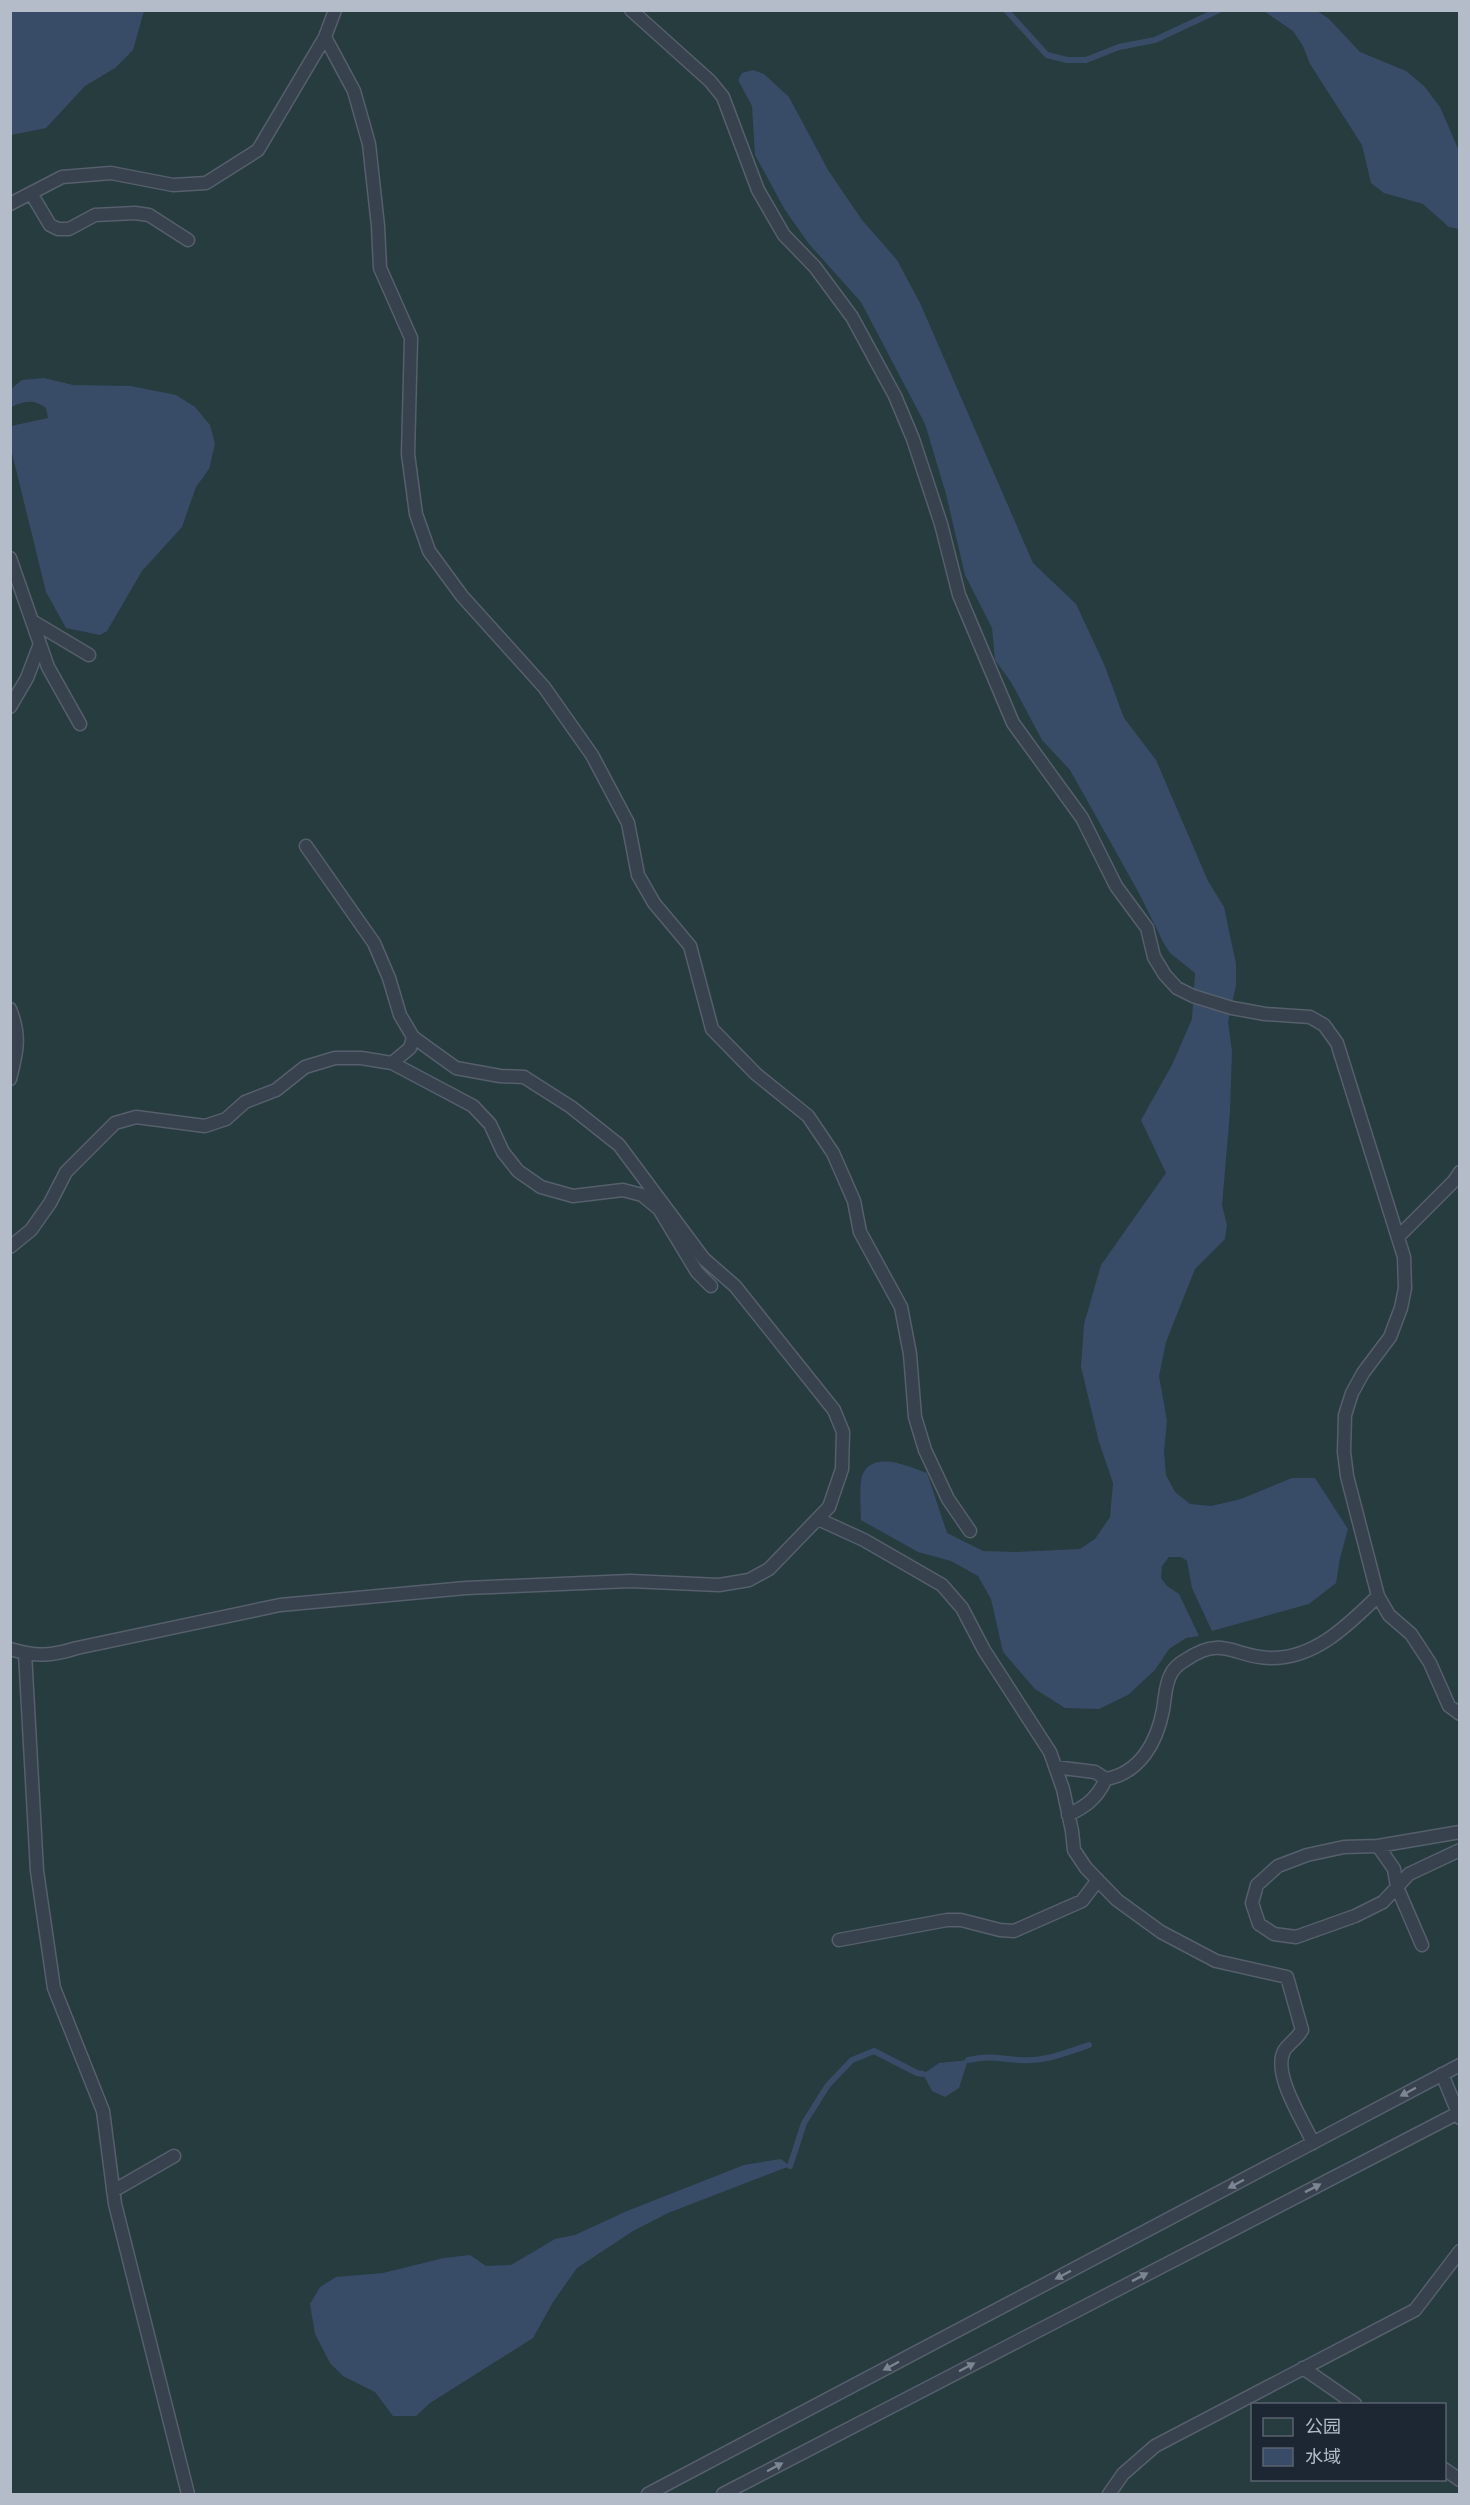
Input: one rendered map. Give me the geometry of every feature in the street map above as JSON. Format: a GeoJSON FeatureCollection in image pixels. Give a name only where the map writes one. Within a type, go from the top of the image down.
{"type":"FeatureCollection","features":[{"type":"Feature","properties":{"kind":"lane"},"geometry":{"type":"LineString","coordinates":[[10,204],[62,177],[111,173],[173,185],[206,183],[258,150],[325,37],[335,10]]}},
{"type":"Feature","properties":{"kind":"lane"},"geometry":{"type":"LineString","coordinates":[[632,10],[710,81],[723,97],[758,190],[784,235],[815,267],[852,316],[895,396],[913,440],[941,524],[958,595],[1013,723],[1082,818],[1116,886],[1147,928],[1154,957],[1164,975],[1177,988],[1193,996],[1232,1008],[1264,1014],[1310,1017],[1324,1025],[1337,1043],[1404,1257],[1405,1288],[1401,1308],[1390,1337],[1363,1373],[1352,1393],[1345,1415],[1344,1452],[1347,1476],[1378,1596],[1389,1615],[1411,1634],[1430,1664],[1449,1706],[1460,1714]]}},
{"type":"Feature","properties":{"kind":"lane"},"geometry":{"type":"LineString","coordinates":[[325,37],[354,91],[369,144],[380,268],[411,338],[408,454],[416,514],[429,551],[462,596],[544,687],[592,755],[628,823],[638,875],[654,903],[690,946],[712,1029],[756,1074],[808,1116],[833,1153],[854,1201],[860,1232],[901,1307],[910,1354],[915,1418],[925,1450],[948,1499],[970,1531]]}},
{"type":"Feature","properties":{"kind":"lane"},"geometry":{"type":"LineString","coordinates":[[31,193],[50,225],[58,230],[69,229],[95,215],[135,213],[149,215],[188,240]]}},
{"type":"Feature","properties":{"kind":"lane"},"geometry":{"type":"LineString","coordinates":[[10,558],[48,668],[80,724]]}},
{"type":"Feature","properties":{"kind":"lane"},"geometry":{"type":"LineString","coordinates":[[32,621],[89,656]]}},
{"type":"Feature","properties":{"kind":"lane"},"geometry":{"type":"LineString","coordinates":[[10,707],[27,678],[40,644]]}},
{"type":"Feature","properties":{"kind":"lane"},"geometry":{"type":"LineString","coordinates":[[10,1648],[25,1653],[51,1656],[77,1648],[280,1605],[478,1587],[630,1581],[718,1585],[749,1580],[769,1569],[829,1508],[842,1469],[843,1432],[834,1410],[735,1286],[704,1259],[619,1145],[571,1107],[524,1077],[500,1076],[456,1068],[413,1037],[400,1015],[389,978],[374,943],[306,846]]}},
{"type":"Feature","properties":{"kind":"lane"},"geometry":{"type":"LineString","coordinates":[[10,1009],[16,1024],[18,1049],[10,1078]]}},
{"type":"Feature","properties":{"kind":"lane"},"geometry":{"type":"LineString","coordinates":[[392,1063],[410,1048],[413,1037]]}},
{"type":"Feature","properties":{"kind":"lane"},"geometry":{"type":"LineString","coordinates":[[10,1247],[31,1230],[50,1203],[66,1172],[115,1123],[136,1117],[205,1126],[226,1119],[245,1102],[276,1090],[305,1067],[335,1058],[361,1058],[392,1063],[473,1106],[490,1124],[503,1152],[518,1171],[541,1187],[573,1196],[623,1190],[642,1195],[659,1209],[697,1272],[711,1286]]}},
{"type":"Feature","properties":{"kind":"lane"},"geometry":{"type":"LineString","coordinates":[[1398,1237],[1455,1181],[1460,1172]]}},
{"type":"Feature","properties":{"kind":"lane"},"geometry":{"type":"LineString","coordinates":[[818,1519],[864,1539],[942,1585],[962,1608],[984,1650],[1050,1752],[1068,1815],[1074,1850],[1086,1868],[1117,1900],[1161,1932],[1216,1961],[1287,1977],[1302,2030],[1296,2040],[1285,2048],[1281,2059],[1283,2082],[1313,2143]]}},
{"type":"Feature","properties":{"kind":"lane"},"geometry":{"type":"LineString","coordinates":[[1055,1767],[1095,1772],[1106,1779],[1128,1771],[1144,1757],[1153,1742],[1170,1676],[1176,1666],[1210,1647],[1228,1648],[1270,1658],[1300,1654],[1339,1633],[1378,1596]]}},
{"type":"Feature","properties":{"kind":"lane"},"geometry":{"type":"LineString","coordinates":[[25,1653],[37,1870],[54,1988],[102,2110],[113,2191],[188,2494]]}},
{"type":"Feature","properties":{"kind":"lane"},"geometry":{"type":"LineString","coordinates":[[1068,1815],[1089,1804],[1099,1793],[1106,1779]]}},
{"type":"Feature","properties":{"kind":"lane"},"geometry":{"type":"LineString","coordinates":[[1460,1832],[1378,1846],[1344,1847],[1307,1855],[1278,1866],[1257,1886],[1252,1903],[1259,1924],[1274,1934],[1296,1937],[1364,1912],[1383,1902],[1409,1874],[1460,1850]]}},
{"type":"Feature","properties":{"kind":"lane"},"geometry":{"type":"LineString","coordinates":[[1378,1846],[1394,1869],[1397,1887],[1422,1945]]}},
{"type":"Feature","properties":{"kind":"lane"},"geometry":{"type":"LineString","coordinates":[[838,1940],[954,1920],[1000,1930],[1014,1930],[1083,1902],[1098,1880]]}},
{"type":"Feature","properties":{"kind":"lane"},"geometry":{"type":"LineString","coordinates":[[648,2494],[1460,2065]]}},
{"type":"Feature","properties":{"kind":"lane"},"geometry":{"type":"LineString","coordinates":[[723,2494],[1459,2114],[1442,2074]]}},
{"type":"Feature","properties":{"kind":"lane"},"geometry":{"type":"LineString","coordinates":[[113,2191],[174,2156]]}},
{"type":"Feature","properties":{"kind":"lane"},"geometry":{"type":"LineString","coordinates":[[1109,2494],[1123,2474],[1155,2446],[1415,2310],[1460,2251]]}},
{"type":"Feature","properties":{"kind":"lane"},"geometry":{"type":"LineString","coordinates":[[1303,2367],[1354,2403]]}},
{"type":"Feature","properties":{"kind":"lane"},"geometry":{"type":"LineString","coordinates":[[1446,2470],[1460,2480]]}},
{"type":"Feature","properties":{"kind":"green space"},"geometry":{"type":"Polygon","coordinates":[[[11,11],[1459,11],[1459,2494],[11,2494],[11,11]]]}},
{"type":"Feature","properties":{"kind":"water"},"geometry":{"type":"Polygon","coordinates":[[[10,11],[144,11],[133,50],[115,68],[85,86],[46,128],[11,135],[10,11]]]}},
{"type":"Feature","properties":{"kind":"water"},"geometry":{"type":"Polygon","coordinates":[[[1264,11],[1317,11],[1328,18],[1360,52],[1406,71],[1424,86],[1440,107],[1459,151],[1459,229],[1449,227],[1423,204],[1384,193],[1371,183],[1362,145],[1310,64],[1303,46],[1293,31],[1264,11]]]}},
{"type":"Feature","properties":{"kind":"water"},"geometry":{"type":"Polygon","coordinates":[[[753,70],[764,74],[789,97],[828,170],[862,220],[897,260],[920,303],[1033,563],[1076,604],[1104,664],[1124,718],[1156,760],[1208,881],[1224,907],[1236,964],[1236,985],[1228,1022],[1232,1051],[1230,1112],[1222,1205],[1227,1225],[1225,1239],[1195,1269],[1166,1342],[1159,1376],[1167,1421],[1164,1451],[1166,1475],[1175,1492],[1190,1504],[1211,1506],[1241,1499],[1292,1478],[1315,1478],[1348,1529],[1336,1583],[1309,1604],[1212,1631],[1192,1588],[1187,1561],[1181,1557],[1169,1557],[1162,1566],[1161,1578],[1167,1586],[1179,1594],[1199,1636],[1186,1638],[1169,1649],[1155,1670],[1128,1695],[1099,1709],[1065,1708],[1035,1689],[1003,1652],[991,1599],[978,1576],[951,1561],[918,1552],[861,1520],[861,1480],[867,1468],[874,1463],[882,1462],[902,1464],[927,1473],[947,1533],[983,1551],[1080,1549],[1095,1539],[1110,1517],[1113,1483],[1099,1442],[1081,1367],[1084,1324],[1101,1265],[1166,1173],[1141,1120],[1172,1065],[1192,1019],[1195,973],[1170,953],[1070,770],[1042,740],[1011,682],[995,660],[992,628],[965,575],[946,494],[925,424],[861,302],[809,244],[785,210],[755,155],[752,106],[738,80],[742,73],[753,70]]]}},
{"type":"Feature","properties":{"kind":"water"},"geometry":{"type":"Polygon","coordinates":[[[44,378],[73,385],[131,386],[176,395],[195,407],[210,425],[215,444],[209,469],[196,487],[182,527],[142,571],[107,631],[100,635],[66,628],[46,592],[11,449],[11,426],[48,418],[46,408],[37,403],[25,402],[11,407],[12,388],[22,380],[44,378]]]}},
{"type":"Feature","properties":{"kind":"water"},"geometry":{"type":"Polygon","coordinates":[[[968,2060],[959,2088],[945,2097],[932,2091],[923,2074],[939,2063],[968,2060]]]}},
{"type":"Feature","properties":{"kind":"water"},"geometry":{"type":"Polygon","coordinates":[[[781,2159],[790,2166],[668,2213],[633,2231],[577,2268],[553,2302],[533,2338],[430,2403],[416,2416],[393,2416],[375,2392],[343,2376],[330,2363],[315,2334],[310,2304],[320,2287],[336,2277],[383,2273],[444,2258],[470,2255],[486,2266],[511,2265],[555,2239],[575,2235],[627,2211],[744,2165],[781,2159]]]}},
{"type":"Feature","properties":{"kind":"waterway"},"geometry":{"type":"LineString","coordinates":[[1006,10],[1047,55],[1067,60],[1086,60],[1119,47],[1155,40],[1219,10]]}},
{"type":"Feature","properties":{"kind":"waterway"},"geometry":{"type":"LineString","coordinates":[[968,2060],[988,2058],[1037,2060],[1089,2045]]}},
{"type":"Feature","properties":{"kind":"waterway"},"geometry":{"type":"LineString","coordinates":[[790,2166],[804,2123],[828,2085],[852,2060],[874,2051],[923,2074]]}}]}
